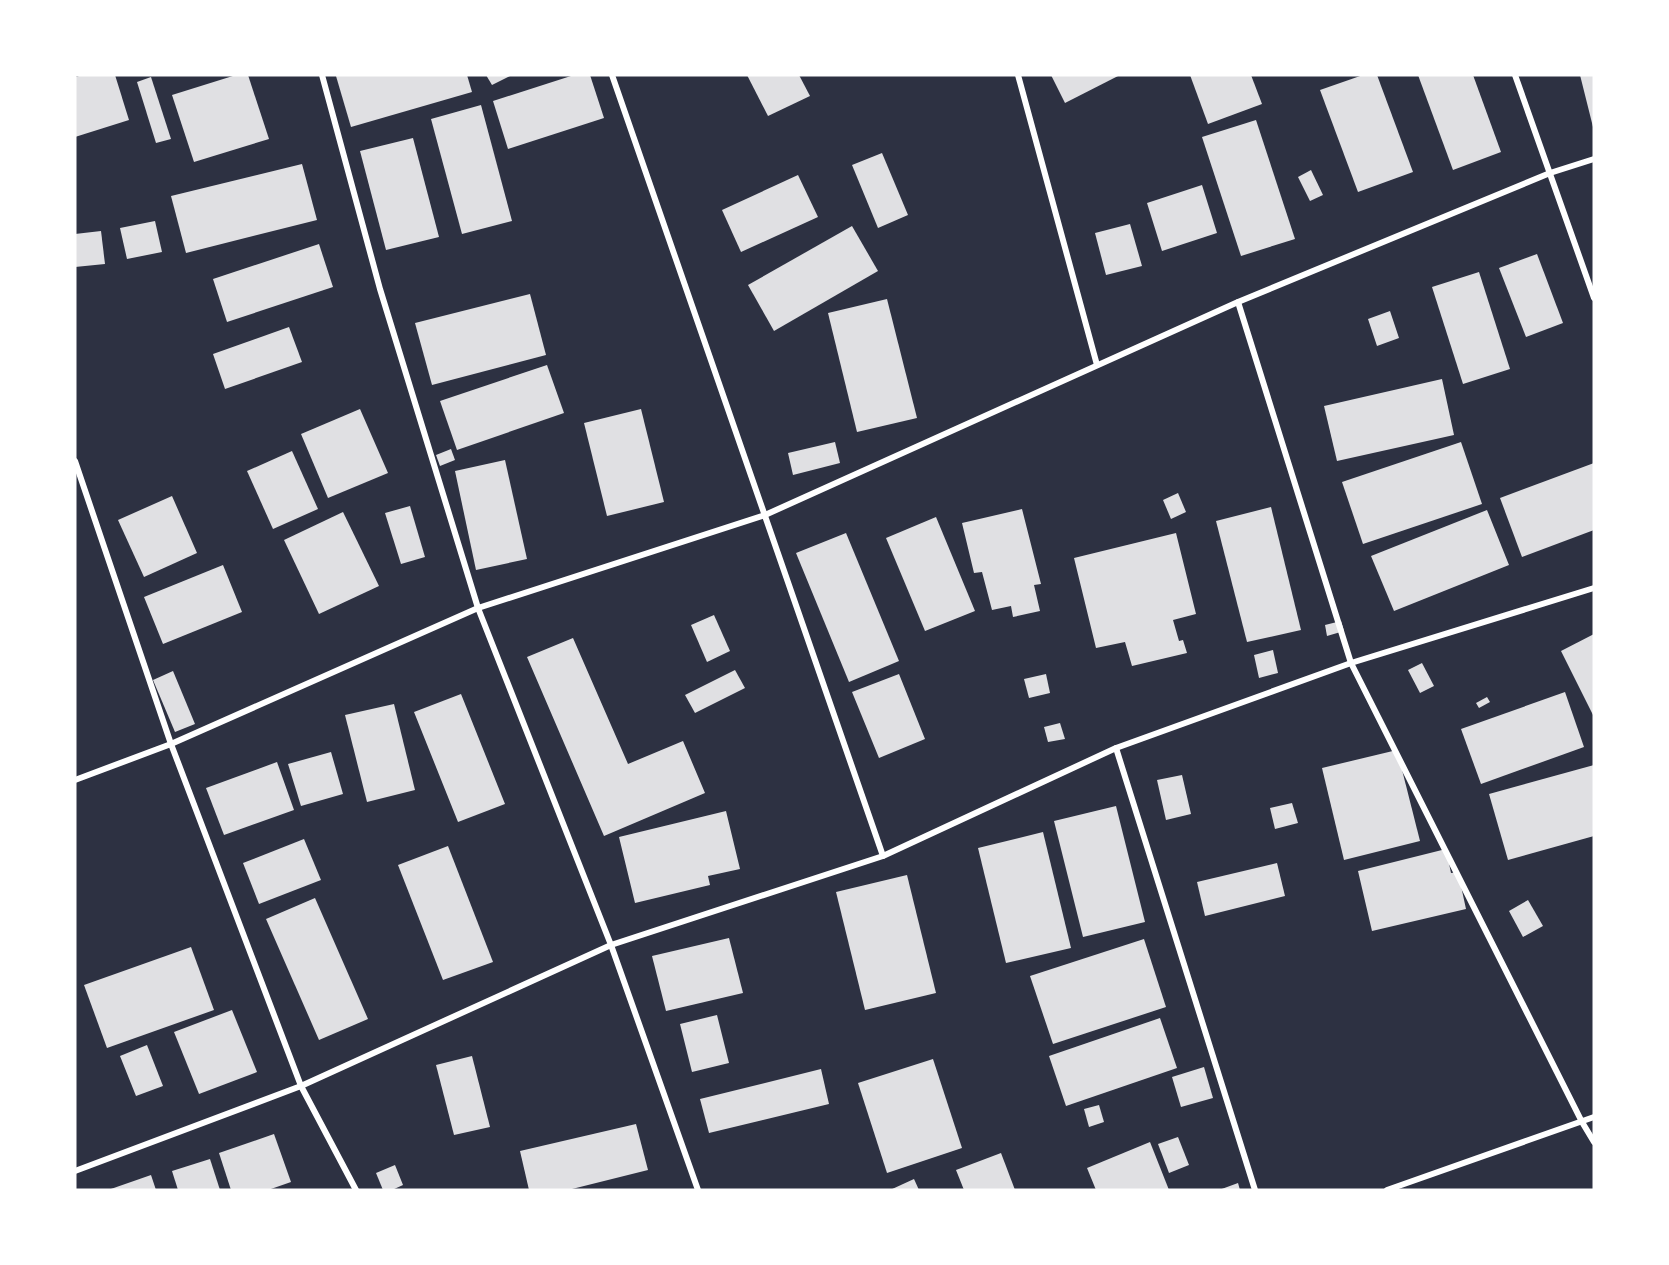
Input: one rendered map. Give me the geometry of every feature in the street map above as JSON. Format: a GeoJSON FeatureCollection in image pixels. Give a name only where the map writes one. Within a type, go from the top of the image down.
{"type":"FeatureCollection","features":[{"type":"Feature","properties":{"kind":"street"},"geometry":{"type":"LineString","coordinates":[[322,75],[380,289],[478,608],[610,945],[698,1190]]}},
{"type":"Feature","properties":{"kind":"street"},"geometry":{"type":"LineString","coordinates":[[612,75],[883,856]]}},
{"type":"Feature","properties":{"kind":"street"},"geometry":{"type":"LineString","coordinates":[[1018,75],[1096,365]]}},
{"type":"Feature","properties":{"kind":"street"},"geometry":{"type":"LineString","coordinates":[[1515,75],[1594,298]]}},
{"type":"Feature","properties":{"kind":"street"},"geometry":{"type":"LineString","coordinates":[[75,780],[171,744],[478,608],[765,515],[1238,302],[1550,173],[1594,159]]}},
{"type":"Feature","properties":{"kind":"street"},"geometry":{"type":"LineString","coordinates":[[1238,302],[1351,663],[1594,1142]]}},
{"type":"Feature","properties":{"kind":"street"},"geometry":{"type":"LineString","coordinates":[[75,461],[171,744],[301,1086],[357,1190]]}},
{"type":"Feature","properties":{"kind":"street"},"geometry":{"type":"LineString","coordinates":[[75,1171],[301,1086],[610,945],[883,856],[1116,748],[1351,663],[1594,588]]}},
{"type":"Feature","properties":{"kind":"street"},"geometry":{"type":"LineString","coordinates":[[1116,748],[1255,1190]]}},
{"type":"Feature","properties":{"kind":"street"},"geometry":{"type":"LineString","coordinates":[[1387,1190],[1594,1117]]}},
{"type":"Feature","properties":{"kind":"building"},"geometry":{"type":"Polygon","coordinates":[[[115,75],[129,120],[75,137],[75,77],[115,75]]]}},
{"type":"Feature","properties":{"kind":"building"},"geometry":{"type":"Polygon","coordinates":[[[236,75],[248,75],[269,139],[194,162],[172,95],[236,75]]]}},
{"type":"Feature","properties":{"kind":"building"},"geometry":{"type":"Polygon","coordinates":[[[467,75],[472,92],[351,127],[336,76],[467,75]]]}},
{"type":"Feature","properties":{"kind":"building"},"geometry":{"type":"Polygon","coordinates":[[[486,75],[512,75],[492,85],[486,75]]]}},
{"type":"Feature","properties":{"kind":"building"},"geometry":{"type":"Polygon","coordinates":[[[574,75],[590,75],[604,118],[508,149],[493,101],[574,75]]]}},
{"type":"Feature","properties":{"kind":"building"},"geometry":{"type":"Polygon","coordinates":[[[747,75],[799,75],[810,96],[768,116],[747,75]]]}},
{"type":"Feature","properties":{"kind":"building"},"geometry":{"type":"Polygon","coordinates":[[[1051,75],[1120,75],[1065,103],[1051,75]]]}},
{"type":"Feature","properties":{"kind":"building"},"geometry":{"type":"Polygon","coordinates":[[[1190,75],[1251,75],[1262,104],[1208,124],[1190,75]]]}},
{"type":"Feature","properties":{"kind":"building"},"geometry":{"type":"Polygon","coordinates":[[[1363,75],[1377,75],[1413,172],[1358,192],[1320,90],[1363,75]]]}},
{"type":"Feature","properties":{"kind":"building"},"geometry":{"type":"Polygon","coordinates":[[[1418,75],[1473,75],[1501,152],[1453,170],[1418,75]]]}},
{"type":"Feature","properties":{"kind":"building"},"geometry":{"type":"Polygon","coordinates":[[[1580,75],[1594,75],[1594,127],[1593,127],[1580,75]]]}},
{"type":"Feature","properties":{"kind":"building"},"geometry":{"type":"Polygon","coordinates":[[[151,77],[171,139],[156,143],[137,82],[151,77]]]}},
{"type":"Feature","properties":{"kind":"building"},"geometry":{"type":"Polygon","coordinates":[[[481,105],[512,221],[462,234],[431,119],[481,105]]]}},
{"type":"Feature","properties":{"kind":"building"},"geometry":{"type":"Polygon","coordinates":[[[1256,120],[1295,239],[1241,256],[1202,137],[1256,120]]]}},
{"type":"Feature","properties":{"kind":"building"},"geometry":{"type":"Polygon","coordinates":[[[413,138],[439,237],[386,250],[360,151],[413,138]]]}},
{"type":"Feature","properties":{"kind":"building"},"geometry":{"type":"Polygon","coordinates":[[[882,153],[908,215],[878,228],[852,165],[882,153]]]}},
{"type":"Feature","properties":{"kind":"building"},"geometry":{"type":"Polygon","coordinates":[[[302,164],[317,220],[186,253],[171,196],[302,164]]]}},
{"type":"Feature","properties":{"kind":"building"},"geometry":{"type":"Polygon","coordinates":[[[1311,170],[1323,195],[1310,201],[1298,177],[1311,170]]]}},
{"type":"Feature","properties":{"kind":"building"},"geometry":{"type":"Polygon","coordinates":[[[798,175],[818,217],[741,252],[722,210],[798,175]]]}},
{"type":"Feature","properties":{"kind":"building"},"geometry":{"type":"Polygon","coordinates":[[[1202,185],[1217,233],[1162,251],[1147,203],[1202,185]]]}},
{"type":"Feature","properties":{"kind":"building"},"geometry":{"type":"Polygon","coordinates":[[[155,221],[162,252],[127,259],[120,228],[155,221]]]}},
{"type":"Feature","properties":{"kind":"building"},"geometry":{"type":"Polygon","coordinates":[[[1130,224],[1142,266],[1106,275],[1095,233],[1130,224]]]}},
{"type":"Feature","properties":{"kind":"building"},"geometry":{"type":"Polygon","coordinates":[[[852,226],[878,271],[774,331],[748,285],[852,226]]]}},
{"type":"Feature","properties":{"kind":"building"},"geometry":{"type":"Polygon","coordinates":[[[101,231],[105,264],[75,267],[75,234],[101,231]]]}},
{"type":"Feature","properties":{"kind":"building"},"geometry":{"type":"Polygon","coordinates":[[[319,244],[333,287],[227,322],[213,279],[319,244]]]}},
{"type":"Feature","properties":{"kind":"building"},"geometry":{"type":"Polygon","coordinates":[[[1537,254],[1563,323],[1526,337],[1499,268],[1537,254]]]}},
{"type":"Feature","properties":{"kind":"building"},"geometry":{"type":"Polygon","coordinates":[[[1479,272],[1510,369],[1463,384],[1432,287],[1479,272]]]}},
{"type":"Feature","properties":{"kind":"building"},"geometry":{"type":"Polygon","coordinates":[[[530,294],[546,355],[432,385],[415,323],[530,294]]]}},
{"type":"Feature","properties":{"kind":"building"},"geometry":{"type":"Polygon","coordinates":[[[887,299],[917,418],[857,432],[828,313],[887,299]]]}},
{"type":"Feature","properties":{"kind":"building"},"geometry":{"type":"Polygon","coordinates":[[[1390,311],[1399,338],[1377,346],[1368,319],[1390,311]]]}},
{"type":"Feature","properties":{"kind":"building"},"geometry":{"type":"Polygon","coordinates":[[[289,327],[302,362],[225,389],[213,354],[289,327]]]}},
{"type":"Feature","properties":{"kind":"building"},"geometry":{"type":"Polygon","coordinates":[[[547,365],[564,413],[457,450],[440,401],[547,365]]]}},
{"type":"Feature","properties":{"kind":"building"},"geometry":{"type":"Polygon","coordinates":[[[1442,379],[1454,435],[1337,461],[1324,406],[1442,379]]]}},
{"type":"Feature","properties":{"kind":"building"},"geometry":{"type":"Polygon","coordinates":[[[360,409],[388,473],[328,498],[301,434],[360,409]]]}},
{"type":"Feature","properties":{"kind":"building"},"geometry":{"type":"Polygon","coordinates":[[[641,409],[664,502],[607,516],[584,423],[641,409]]]}},
{"type":"Feature","properties":{"kind":"building"},"geometry":{"type":"Polygon","coordinates":[[[835,442],[840,463],[793,475],[788,453],[835,442]]]}},
{"type":"Feature","properties":{"kind":"building"},"geometry":{"type":"Polygon","coordinates":[[[1461,442],[1482,504],[1363,544],[1342,482],[1461,442]]]}},
{"type":"Feature","properties":{"kind":"building"},"geometry":{"type":"Polygon","coordinates":[[[451,449],[455,460],[440,466],[436,455],[451,449]]]}},
{"type":"Feature","properties":{"kind":"building"},"geometry":{"type":"Polygon","coordinates":[[[292,451],[318,509],[273,529],[247,471],[292,451]]]}},
{"type":"Feature","properties":{"kind":"building"},"geometry":{"type":"Polygon","coordinates":[[[505,460],[527,559],[476,570],[455,471],[505,460]]]}},
{"type":"Feature","properties":{"kind":"building"},"geometry":{"type":"Polygon","coordinates":[[[1594,463],[1594,530],[1522,557],[1500,498],[1594,463]]]}},
{"type":"Feature","properties":{"kind":"building"},"geometry":{"type":"Polygon","coordinates":[[[1178,493],[1186,512],[1171,519],[1163,500],[1178,493]]]}},
{"type":"Feature","properties":{"kind":"building"},"geometry":{"type":"Polygon","coordinates":[[[172,496],[197,553],[144,577],[118,520],[172,496]]]}},
{"type":"Feature","properties":{"kind":"building"},"geometry":{"type":"Polygon","coordinates":[[[410,506],[425,557],[401,564],[385,513],[410,506]]]}},
{"type":"Feature","properties":{"kind":"building"},"geometry":{"type":"Polygon","coordinates":[[[1271,507],[1301,630],[1247,642],[1216,521],[1271,507]]]}},
{"type":"Feature","properties":{"kind":"building"},"geometry":{"type":"Polygon","coordinates":[[[1022,509],[1041,584],[1034,585],[1040,611],[1013,617],[1011,606],[992,610],[982,572],[974,573],[962,523],[1022,509]]]}},
{"type":"Feature","properties":{"kind":"building"},"geometry":{"type":"Polygon","coordinates":[[[1487,510],[1509,565],[1394,611],[1371,556],[1487,510]]]}},
{"type":"Feature","properties":{"kind":"building"},"geometry":{"type":"Polygon","coordinates":[[[343,512],[379,586],[319,614],[284,540],[343,512]]]}},
{"type":"Feature","properties":{"kind":"building"},"geometry":{"type":"Polygon","coordinates":[[[936,517],[975,611],[925,631],[886,538],[936,517]]]}},
{"type":"Feature","properties":{"kind":"building"},"geometry":{"type":"Polygon","coordinates":[[[846,533],[899,661],[849,682],[796,553],[846,533]]]}},
{"type":"Feature","properties":{"kind":"building"},"geometry":{"type":"Polygon","coordinates":[[[1176,533],[1196,614],[1173,620],[1179,641],[1183,640],[1187,653],[1132,666],[1125,642],[1096,648],[1074,558],[1176,533]]]}},
{"type":"Feature","properties":{"kind":"building"},"geometry":{"type":"Polygon","coordinates":[[[223,565],[242,612],[163,644],[144,597],[223,565]]]}},
{"type":"Feature","properties":{"kind":"building"},"geometry":{"type":"Polygon","coordinates":[[[714,615],[730,651],[707,662],[691,625],[714,615]]]}},
{"type":"Feature","properties":{"kind":"building"},"geometry":{"type":"Polygon","coordinates":[[[1341,621],[1344,631],[1327,636],[1325,625],[1341,621]]]}},
{"type":"Feature","properties":{"kind":"building"},"geometry":{"type":"Polygon","coordinates":[[[1594,634],[1594,717],[1561,651],[1594,634]]]}},
{"type":"Feature","properties":{"kind":"building"},"geometry":{"type":"Polygon","coordinates":[[[573,638],[628,764],[683,741],[705,793],[604,836],[527,657],[573,638]]]}},
{"type":"Feature","properties":{"kind":"building"},"geometry":{"type":"Polygon","coordinates":[[[1273,650],[1278,673],[1259,678],[1254,655],[1273,650]]]}},
{"type":"Feature","properties":{"kind":"building"},"geometry":{"type":"Polygon","coordinates":[[[1422,663],[1434,686],[1420,693],[1408,670],[1422,663]]]}},
{"type":"Feature","properties":{"kind":"building"},"geometry":{"type":"Polygon","coordinates":[[[735,670],[745,688],[695,713],[685,695],[735,670]]]}},
{"type":"Feature","properties":{"kind":"building"},"geometry":{"type":"Polygon","coordinates":[[[173,671],[195,724],[175,732],[153,680],[173,671]]]}},
{"type":"Feature","properties":{"kind":"building"},"geometry":{"type":"Polygon","coordinates":[[[899,674],[925,739],[879,758],[852,692],[899,674]]]}},
{"type":"Feature","properties":{"kind":"building"},"geometry":{"type":"Polygon","coordinates":[[[1046,674],[1050,693],[1029,698],[1024,679],[1046,674]]]}},
{"type":"Feature","properties":{"kind":"building"},"geometry":{"type":"Polygon","coordinates":[[[1565,692],[1584,747],[1481,784],[1461,729],[1565,692]]]}},
{"type":"Feature","properties":{"kind":"building"},"geometry":{"type":"Polygon","coordinates":[[[461,694],[505,804],[458,822],[414,712],[461,694]]]}},
{"type":"Feature","properties":{"kind":"building"},"geometry":{"type":"Polygon","coordinates":[[[1487,697],[1490,702],[1479,708],[1476,703],[1487,697]]]}},
{"type":"Feature","properties":{"kind":"building"},"geometry":{"type":"Polygon","coordinates":[[[394,704],[415,790],[367,802],[345,715],[394,704]]]}},
{"type":"Feature","properties":{"kind":"building"},"geometry":{"type":"Polygon","coordinates":[[[1060,723],[1065,739],[1048,742],[1044,727],[1060,723]]]}},
{"type":"Feature","properties":{"kind":"building"},"geometry":{"type":"Polygon","coordinates":[[[1397,750],[1420,841],[1344,860],[1322,768],[1397,750]]]}},
{"type":"Feature","properties":{"kind":"building"},"geometry":{"type":"Polygon","coordinates":[[[331,752],[343,794],[301,806],[288,764],[331,752]]]}},
{"type":"Feature","properties":{"kind":"building"},"geometry":{"type":"Polygon","coordinates":[[[277,762],[294,810],[224,835],[206,788],[277,762]]]}},
{"type":"Feature","properties":{"kind":"building"},"geometry":{"type":"Polygon","coordinates":[[[1594,765],[1594,836],[1508,860],[1489,794],[1594,765]]]}},
{"type":"Feature","properties":{"kind":"building"},"geometry":{"type":"Polygon","coordinates":[[[1182,775],[1191,814],[1166,820],[1157,780],[1182,775]]]}},
{"type":"Feature","properties":{"kind":"building"},"geometry":{"type":"Polygon","coordinates":[[[1292,803],[1298,823],[1275,829],[1270,808],[1292,803]]]}},
{"type":"Feature","properties":{"kind":"building"},"geometry":{"type":"Polygon","coordinates":[[[1116,806],[1145,922],[1083,937],[1054,821],[1116,806]]]}},
{"type":"Feature","properties":{"kind":"building"},"geometry":{"type":"Polygon","coordinates":[[[726,811],[740,869],[708,876],[710,885],[635,903],[619,837],[726,811]]]}},
{"type":"Feature","properties":{"kind":"building"},"geometry":{"type":"Polygon","coordinates":[[[1043,832],[1071,948],[1006,963],[978,848],[1043,832]]]}},
{"type":"Feature","properties":{"kind":"building"},"geometry":{"type":"Polygon","coordinates":[[[304,839],[321,880],[259,904],[243,863],[304,839]]]}},
{"type":"Feature","properties":{"kind":"building"},"geometry":{"type":"Polygon","coordinates":[[[448,846],[493,962],[443,980],[398,865],[448,846]]]}},
{"type":"Feature","properties":{"kind":"building"},"geometry":{"type":"Polygon","coordinates":[[[1446,849],[1451,873],[1458,872],[1466,909],[1372,931],[1358,871],[1446,849]]]}},
{"type":"Feature","properties":{"kind":"building"},"geometry":{"type":"Polygon","coordinates":[[[1277,863],[1285,896],[1205,916],[1197,882],[1277,863]]]}},
{"type":"Feature","properties":{"kind":"building"},"geometry":{"type":"Polygon","coordinates":[[[907,875],[936,993],[865,1010],[836,892],[907,875]]]}},
{"type":"Feature","properties":{"kind":"building"},"geometry":{"type":"Polygon","coordinates":[[[315,898],[368,1019],[319,1040],[266,919],[315,898]]]}},
{"type":"Feature","properties":{"kind":"building"},"geometry":{"type":"Polygon","coordinates":[[[1528,900],[1543,926],[1523,937],[1509,911],[1528,900]]]}},
{"type":"Feature","properties":{"kind":"building"},"geometry":{"type":"Polygon","coordinates":[[[729,938],[743,993],[666,1011],[652,956],[729,938]]]}},
{"type":"Feature","properties":{"kind":"building"},"geometry":{"type":"Polygon","coordinates":[[[1144,939],[1166,1007],[1053,1044],[1030,976],[1144,939]]]}},
{"type":"Feature","properties":{"kind":"building"},"geometry":{"type":"Polygon","coordinates":[[[191,947],[214,1010],[107,1048],[84,985],[191,947]]]}},
{"type":"Feature","properties":{"kind":"building"},"geometry":{"type":"Polygon","coordinates":[[[232,1010],[257,1072],[199,1094],[174,1032],[232,1010]]]}},
{"type":"Feature","properties":{"kind":"building"},"geometry":{"type":"Polygon","coordinates":[[[717,1015],[729,1063],[692,1072],[680,1024],[717,1015]]]}},
{"type":"Feature","properties":{"kind":"building"},"geometry":{"type":"Polygon","coordinates":[[[1160,1018],[1177,1068],[1066,1106],[1049,1056],[1160,1018]]]}},
{"type":"Feature","properties":{"kind":"building"},"geometry":{"type":"Polygon","coordinates":[[[147,1045],[163,1086],[136,1096],[120,1056],[147,1045]]]}},
{"type":"Feature","properties":{"kind":"building"},"geometry":{"type":"Polygon","coordinates":[[[472,1056],[490,1127],[454,1135],[436,1065],[472,1056]]]}},
{"type":"Feature","properties":{"kind":"building"},"geometry":{"type":"Polygon","coordinates":[[[933,1059],[962,1148],[887,1173],[858,1083],[933,1059]]]}},
{"type":"Feature","properties":{"kind":"building"},"geometry":{"type":"Polygon","coordinates":[[[1204,1067],[1213,1098],[1181,1107],[1172,1077],[1204,1067]]]}},
{"type":"Feature","properties":{"kind":"building"},"geometry":{"type":"Polygon","coordinates":[[[821,1069],[829,1104],[709,1133],[700,1099],[821,1069]]]}},
{"type":"Feature","properties":{"kind":"building"},"geometry":{"type":"Polygon","coordinates":[[[1099,1105],[1104,1122],[1089,1127],[1084,1109],[1099,1105]]]}},
{"type":"Feature","properties":{"kind":"building"},"geometry":{"type":"Polygon","coordinates":[[[636,1124],[648,1170],[568,1190],[529,1190],[520,1151],[636,1124]]]}},
{"type":"Feature","properties":{"kind":"building"},"geometry":{"type":"Polygon","coordinates":[[[274,1134],[291,1182],[268,1190],[231,1190],[219,1153],[274,1134]]]}},
{"type":"Feature","properties":{"kind":"building"},"geometry":{"type":"Polygon","coordinates":[[[1178,1137],[1189,1165],[1169,1173],[1158,1144],[1178,1137]]]}},
{"type":"Feature","properties":{"kind":"building"},"geometry":{"type":"Polygon","coordinates":[[[1150,1142],[1169,1190],[1096,1190],[1087,1168],[1150,1142]]]}},
{"type":"Feature","properties":{"kind":"building"},"geometry":{"type":"Polygon","coordinates":[[[1001,1153],[1015,1190],[964,1190],[956,1170],[1001,1153]]]}},
{"type":"Feature","properties":{"kind":"building"},"geometry":{"type":"Polygon","coordinates":[[[210,1159],[220,1190],[178,1190],[172,1171],[210,1159]]]}},
{"type":"Feature","properties":{"kind":"building"},"geometry":{"type":"Polygon","coordinates":[[[395,1165],[403,1185],[392,1190],[383,1190],[376,1173],[395,1165]]]}},
{"type":"Feature","properties":{"kind":"building"},"geometry":{"type":"Polygon","coordinates":[[[151,1175],[156,1190],[108,1190],[151,1175]]]}},
{"type":"Feature","properties":{"kind":"building"},"geometry":{"type":"Polygon","coordinates":[[[914,1179],[919,1190],[890,1190],[914,1179]]]}},
{"type":"Feature","properties":{"kind":"building"},"geometry":{"type":"Polygon","coordinates":[[[1238,1183],[1240,1190],[1219,1190],[1238,1183]]]}}]}
